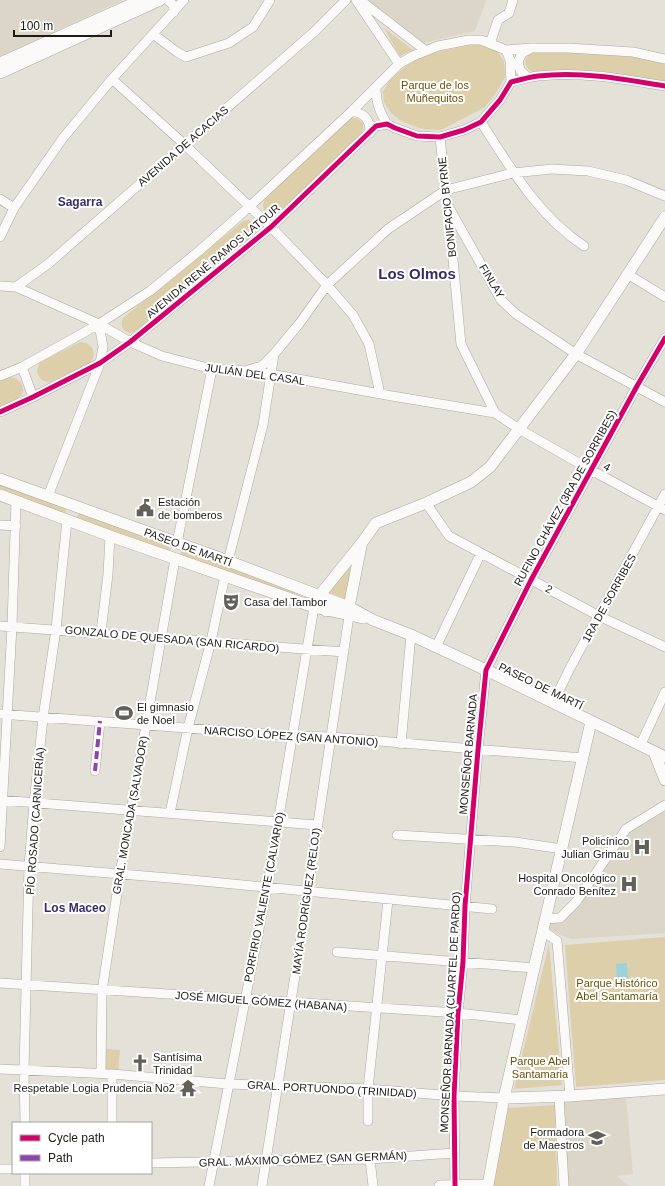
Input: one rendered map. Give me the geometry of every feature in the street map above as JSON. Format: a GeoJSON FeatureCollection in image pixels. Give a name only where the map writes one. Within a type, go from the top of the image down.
{"type":"FeatureCollection","features":[{"type":"Feature","properties":{"kind":"main road"},"geometry":{"type":"LineString","coordinates":[[0,63],[141,0]]}},
{"type":"Feature","properties":{"kind":"main road"},"geometry":{"type":"LineString","coordinates":[[0,74],[160,0]]}},
{"type":"Feature","properties":{"kind":"main road"},"geometry":{"type":"LineString","coordinates":[[326,611],[320,601],[319,596],[376,523],[426,503],[471,482],[490,467],[576,354],[665,218]]}},
{"type":"Feature","properties":{"kind":"main road","name":"PASEO DE MARTÍ"},"geometry":{"type":"LineString","coordinates":[[0,478],[306,590],[346,612]]}},
{"type":"Feature","properties":{"kind":"main road","name":"PASEO DE MARTÍ"},"geometry":{"type":"LineString","coordinates":[[0,495],[110,536],[314,608],[326,611],[346,612],[373,620],[411,635],[665,758]]}},
{"type":"Feature","properties":{"kind":"main road"},"geometry":{"type":"LineString","coordinates":[[175,559],[177,543]]}},
{"type":"Feature","properties":{"kind":"main road"},"geometry":{"type":"LineString","coordinates":[[346,612],[361,544]]}},
{"type":"Feature","properties":{"kind":"main road"},"geometry":{"type":"LineString","coordinates":[[306,590],[313,600],[314,608]]}},
{"type":"Feature","properties":{"kind":"main road"},"geometry":{"type":"LineString","coordinates":[[440,1186],[488,1186],[504,1098],[591,722]]}},
{"type":"Feature","properties":{"kind":"main road"},"geometry":{"type":"LineString","coordinates":[[654,752],[665,780]]}},
{"type":"Feature","properties":{"kind":"main road","name":"GRAL. PORTUONDO (TRINIDAD)"},"geometry":{"type":"LineString","coordinates":[[504,1098],[570,1096],[665,1089]]}},
{"type":"Feature","properties":{"kind":"street"},"geometry":{"type":"LineString","coordinates":[[168,0],[174,6],[174,12]]}},
{"type":"Feature","properties":{"kind":"street"},"geometry":{"type":"LineString","coordinates":[[0,237],[14,208],[63,138],[112,79],[184,0]]}},
{"type":"Feature","properties":{"kind":"street"},"geometry":{"type":"LineString","coordinates":[[153,34],[186,57],[229,43],[253,27],[270,0]]}},
{"type":"Feature","properties":{"kind":"street","name":"AVENIDA DE ACACIAS"},"geometry":{"type":"LineString","coordinates":[[16,287],[48,264],[185,145],[314,32],[346,0]]}},
{"type":"Feature","properties":{"kind":"street"},"geometry":{"type":"LineString","coordinates":[[356,0],[399,64]]}},
{"type":"Feature","properties":{"kind":"street"},"geometry":{"type":"LineString","coordinates":[[360,0],[426,50]]}},
{"type":"Feature","properties":{"kind":"street"},"geometry":{"type":"LineString","coordinates":[[490,44],[498,20],[509,13],[513,0]]}},
{"type":"Feature","properties":{"kind":"street","name":"AVENIDA RENÉ RAMOS LATOUR"},"geometry":{"type":"LineString","coordinates":[[0,376],[22,367],[99,324],[150,291],[199,251],[249,207],[376,89],[399,64],[413,56],[438,46],[469,40],[481,40],[506,50],[568,48],[633,52],[665,60]]}},
{"type":"Feature","properties":{"kind":"street"},"geometry":{"type":"LineString","coordinates":[[528,78],[520,70],[518,62],[522,53],[531,48]]}},
{"type":"Feature","properties":{"kind":"street"},"geometry":{"type":"LineString","coordinates":[[376,89],[376,100],[379,109],[387,124],[395,128],[417,136],[440,136],[464,130],[481,122],[500,100],[511,82],[510,60],[506,50]]}},
{"type":"Feature","properties":{"kind":"street"},"geometry":{"type":"LineString","coordinates":[[511,82],[538,76],[574,75],[616,78],[665,86]]}},
{"type":"Feature","properties":{"kind":"street"},"geometry":{"type":"LineString","coordinates":[[112,79],[185,145],[271,228],[327,285],[353,315],[370,344],[380,394]]}},
{"type":"Feature","properties":{"kind":"street"},"geometry":{"type":"LineString","coordinates":[[352,111],[361,113],[367,118],[370,133]]}},
{"type":"Feature","properties":{"kind":"street"},"geometry":{"type":"LineString","coordinates":[[481,122],[514,173],[538,204],[567,235],[584,246]]}},
{"type":"Feature","properties":{"kind":"street","name":"AVENIDA RENÉ RAMOS LATOUR"},"geometry":{"type":"LineString","coordinates":[[0,412],[33,397],[100,362],[130,342],[271,228],[376,126],[387,124]]}},
{"type":"Feature","properties":{"kind":"street","name":"BONIFACIO BYRNE"},"geometry":{"type":"LineString","coordinates":[[440,136],[462,344],[495,413]]}},
{"type":"Feature","properties":{"kind":"street"},"geometry":{"type":"LineString","coordinates":[[247,371],[262,366],[274,354],[300,324],[327,285],[388,229],[446,190],[514,173],[552,169],[588,171],[626,180],[665,196]]}},
{"type":"Feature","properties":{"kind":"street"},"geometry":{"type":"LineString","coordinates":[[0,199],[14,208]]}},
{"type":"Feature","properties":{"kind":"street","name":"FINLAY"},"geometry":{"type":"LineString","coordinates":[[448,204],[501,300],[516,314],[576,354],[665,402]]}},
{"type":"Feature","properties":{"kind":"street"},"geometry":{"type":"LineString","coordinates":[[628,275],[665,297]]}},
{"type":"Feature","properties":{"kind":"street","name":"JULIÁN DEL CASAL"},"geometry":{"type":"LineString","coordinates":[[0,286],[16,287],[99,324],[130,342],[162,356],[212,369],[270,374],[495,413],[519,429]]}},
{"type":"Feature","properties":{"kind":"street"},"geometry":{"type":"LineString","coordinates":[[48,496],[100,362],[103,346],[99,324]]}},
{"type":"Feature","properties":{"kind":"street","name":"RUFINO CHÁVEZ (3RA DE SORRIBES)"},"geometry":{"type":"LineString","coordinates":[[486,670],[531,580],[637,386],[665,338]]}},
{"type":"Feature","properties":{"kind":"street"},"geometry":{"type":"LineString","coordinates":[[228,561],[263,425],[274,354]]}},
{"type":"Feature","properties":{"kind":"street"},"geometry":{"type":"LineString","coordinates":[[22,367],[33,397]]}},
{"type":"Feature","properties":{"kind":"street"},"geometry":{"type":"LineString","coordinates":[[177,543],[212,369]]}},
{"type":"Feature","properties":{"kind":"street","name":"4"},"geometry":{"type":"LineString","coordinates":[[519,429],[662,508]]}},
{"type":"Feature","properties":{"kind":"street","name":"1RA DE SORRIBES"},"geometry":{"type":"LineString","coordinates":[[553,703],[599,616],[662,508],[665,494]]}},
{"type":"Feature","properties":{"kind":"street"},"geometry":{"type":"LineString","coordinates":[[0,847],[3,715],[12,626],[16,501]]}},
{"type":"Feature","properties":{"kind":"street","name":"2"},"geometry":{"type":"LineString","coordinates":[[426,503],[449,536],[599,616],[665,647]]}},
{"type":"Feature","properties":{"kind":"street","name":"PÍO ROSADO (CARNICERÍA)"},"geometry":{"type":"LineString","coordinates":[[25,1122],[24,1071],[29,866],[43,718],[56,629],[67,520]]}},
{"type":"Feature","properties":{"kind":"street"},"geometry":{"type":"LineString","coordinates":[[0,525],[16,526]]}},
{"type":"Feature","properties":{"kind":"street"},"geometry":{"type":"LineString","coordinates":[[101,632],[108,574],[110,536]]}},
{"type":"Feature","properties":{"kind":"street"},"geometry":{"type":"LineString","coordinates":[[436,647],[481,553]]}},
{"type":"Feature","properties":{"kind":"street","name":"GRAL. MONCADA (SALVADOR)"},"geometry":{"type":"LineString","coordinates":[[101,1074],[102,991],[120,874],[175,559]]}},
{"type":"Feature","properties":{"kind":"street"},"geometry":{"type":"LineString","coordinates":[[170,813],[188,728],[225,576]]}},
{"type":"Feature","properties":{"kind":"street","name":"PORFIRIO VALIENTE (CALVARIO)"},"geometry":{"type":"LineString","coordinates":[[208,1186],[267,888],[314,608]]}},
{"type":"Feature","properties":{"kind":"street","name":"MAYÍA RODRÍGUEZ (RELOJ)"},"geometry":{"type":"LineString","coordinates":[[262,1186],[344,652],[346,612]]}},
{"type":"Feature","properties":{"kind":"street","name":"GONZALO DE QUESADA (SAN RICARDO)"},"geometry":{"type":"LineString","coordinates":[[0,626],[101,632],[344,652]]}},
{"type":"Feature","properties":{"kind":"street"},"geometry":{"type":"LineString","coordinates":[[401,744],[411,635]]}},
{"type":"Feature","properties":{"kind":"street","name":"MONSEÑOR BARNADA"},"geometry":{"type":"LineString","coordinates":[[470,840],[486,670]]}},
{"type":"Feature","properties":{"kind":"street"},"geometry":{"type":"LineString","coordinates":[[640,746],[665,692]]}},
{"type":"Feature","properties":{"kind":"street","name":"NARCISO LÓPEZ (SAN ANTONIO)"},"geometry":{"type":"LineString","coordinates":[[3,715],[293,736],[331,737],[583,758]]}},
{"type":"Feature","properties":{"kind":"street"},"geometry":{"type":"LineString","coordinates":[[95,771],[100,722]]}},
{"type":"Feature","properties":{"kind":"street"},"geometry":{"type":"LineString","coordinates":[[2,800],[317,825]]}},
{"type":"Feature","properties":{"kind":"street"},"geometry":{"type":"LineString","coordinates":[[545,919],[560,918],[576,902],[626,829],[665,805]]}},
{"type":"Feature","properties":{"kind":"street"},"geometry":{"type":"LineString","coordinates":[[397,835],[515,842],[562,849]]}},
{"type":"Feature","properties":{"kind":"street","name":"MONSEÑOR BARNADA (CUARTEL DE PARDO)"},"geometry":{"type":"LineString","coordinates":[[455,1186],[454,1096],[470,840]]}},
{"type":"Feature","properties":{"kind":"street"},"geometry":{"type":"LineString","coordinates":[[0,864],[492,909]]}},
{"type":"Feature","properties":{"kind":"street"},"geometry":{"type":"LineString","coordinates":[[368,1121],[368,1089],[388,900]]}},
{"type":"Feature","properties":{"kind":"street"},"geometry":{"type":"LineString","coordinates":[[543,931],[557,941],[570,1096]]}},
{"type":"Feature","properties":{"kind":"street"},"geometry":{"type":"LineString","coordinates":[[337,952],[534,968]]}},
{"type":"Feature","properties":{"kind":"street","name":"JOSÉ MIGUEL GÓMEZ (HABANA)"},"geometry":{"type":"LineString","coordinates":[[0,983],[102,991],[458,1013],[522,1020]]}},
{"type":"Feature","properties":{"kind":"street","name":"GRAL. PORTUONDO (TRINIDAD)"},"geometry":{"type":"LineString","coordinates":[[0,1069],[112,1074],[228,1084],[368,1089],[454,1096],[504,1098]]}},
{"type":"Feature","properties":{"kind":"street"},"geometry":{"type":"LineString","coordinates":[[112,1074],[112,1122]]}},
{"type":"Feature","properties":{"kind":"street"},"geometry":{"type":"LineString","coordinates":[[559,1096],[564,1186]]}},
{"type":"Feature","properties":{"kind":"street","name":"GRAL. MÁXIMO GÓMEZ (SAN GERMÁN)"},"geometry":{"type":"LineString","coordinates":[[152,1163],[370,1158],[454,1154]]}},
{"type":"Feature","properties":{"kind":"street"},"geometry":{"type":"LineString","coordinates":[[370,1158],[373,1186]]}},
{"type":"Feature","properties":{"kind":"street"},"geometry":{"type":"LineString","coordinates":[[0,1169],[12,1169]]}},
{"type":"Feature","properties":{"kind":"street"},"geometry":{"type":"LineString","coordinates":[[25,1174],[25,1186]]}},
{"type":"Feature","properties":{"kind":"shaded area"},"geometry":{"type":"Polygon","coordinates":[[[0,0],[123,0],[0,57],[0,0]]]}},
{"type":"Feature","properties":{"kind":"shaded area"},"geometry":{"type":"Polygon","coordinates":[[[364,0],[486,1],[475,31],[423,43],[364,0]]]}},
{"type":"Feature","properties":{"kind":"shaded area","name":"Hospital Oncológico Conrado Benítez"},"geometry":{"type":"Polygon","coordinates":[[[665,810],[665,933],[571,939],[548,928],[549,922],[563,921],[628,832],[665,810]]]}},
{"type":"Feature","properties":{"kind":"shaded area","name":"Formadora de Maestros"},"geometry":{"type":"Polygon","coordinates":[[[626,1097],[633,1174],[617,1176],[628,1186],[566,1186],[561,1102],[626,1097]]]}},
{"type":"Feature","properties":{"kind":"green space"},"geometry":{"type":"Polygon","coordinates":[[[384,28],[413,50],[400,56],[384,28]]]}},
{"type":"Feature","properties":{"kind":"green space","name":"Parque de los Muñequitos"},"geometry":{"type":"Polygon","coordinates":[[[478,43],[498,52],[504,61],[505,77],[496,93],[485,107],[441,130],[422,129],[401,121],[391,113],[384,102],[383,92],[389,81],[410,62],[425,55],[478,43]]]}},
{"type":"Feature","properties":{"kind":"green space"},"geometry":{"type":"Polygon","coordinates":[[[568,51],[624,55],[665,63],[665,83],[533,72],[527,68],[527,56],[533,52],[568,51]]]}},
{"type":"Feature","properties":{"kind":"green space"},"geometry":{"type":"Polygon","coordinates":[[[350,118],[357,118],[363,123],[362,134],[277,215],[270,215],[265,212],[263,206],[265,199],[350,118]]]}},
{"type":"Feature","properties":{"kind":"green space"},"geometry":{"type":"Polygon","coordinates":[[[249,220],[256,224],[257,230],[254,235],[134,332],[131,333],[124,330],[122,327],[123,318],[243,221],[249,220]]]}},
{"type":"Feature","properties":{"kind":"green space"},"geometry":{"type":"Polygon","coordinates":[[[80,342],[84,342],[91,346],[94,352],[94,356],[90,363],[50,382],[41,379],[37,370],[40,362],[80,342]]]}},
{"type":"Feature","properties":{"kind":"green space"},"geometry":{"type":"Polygon","coordinates":[[[12,377],[19,381],[22,384],[23,391],[21,395],[12,402],[0,407],[0,380],[12,377]]]}},
{"type":"Feature","properties":{"kind":"green space"},"geometry":{"type":"Polygon","coordinates":[[[0,484],[65,507],[66,512],[64,514],[0,493],[0,484]]]}},
{"type":"Feature","properties":{"kind":"green space"},"geometry":{"type":"Polygon","coordinates":[[[81,513],[169,545],[170,550],[168,552],[77,519],[77,516],[81,513]]]}},
{"type":"Feature","properties":{"kind":"green space"},"geometry":{"type":"Polygon","coordinates":[[[185,550],[295,592],[294,595],[181,555],[181,552],[185,550]]]}},
{"type":"Feature","properties":{"kind":"green space"},"geometry":{"type":"Polygon","coordinates":[[[351,562],[346,599],[328,592],[351,562]]]}},
{"type":"Feature","properties":{"kind":"green space","name":"Parque Histórico Abel Santamaría"},"geometry":{"type":"Polygon","coordinates":[[[665,937],[665,1080],[576,1087],[565,945],[665,937]]]}},
{"type":"Feature","properties":{"kind":"green space","name":"Parque Abel Santamaria"},"geometry":{"type":"Polygon","coordinates":[[[549,944],[562,1085],[514,1089],[549,944]]]}},
{"type":"Feature","properties":{"kind":"green space"},"geometry":{"type":"Polygon","coordinates":[[[104,1049],[120,1050],[118,1072],[103,1071],[104,1049]]]}},
{"type":"Feature","properties":{"kind":"green space"},"geometry":{"type":"Polygon","coordinates":[[[555,1105],[557,1186],[493,1186],[508,1108],[555,1105]]]}},
{"type":"Feature","properties":{"kind":"water"},"geometry":{"type":"Polygon","coordinates":[[[627,963],[628,980],[617,981],[616,964],[627,963]]]}},
{"type":"Feature","properties":{"kind":"marked path"},"geometry":{"type":"LineString","coordinates":[[95,771],[100,721]]}},
{"type":"Feature","properties":{"kind":"cycle path"},"geometry":{"type":"LineString","coordinates":[[0,412],[100,363],[130,342],[271,227],[376,126],[387,124],[417,136],[440,137],[464,130],[481,122],[500,100],[511,82],[535,76],[570,74],[586,75],[618,78],[665,86]]}},
{"type":"Feature","properties":{"kind":"cycle path"},"geometry":{"type":"LineString","coordinates":[[455,1185],[454,1096],[458,1013],[463,962],[465,906],[486,670],[531,580],[637,386],[665,338]]}},
{"type":"Feature","properties":{"kind":"place","name":"Estación de bomberos"},"geometry":{"type":"Point","coordinates":[145,508]}},
{"type":"Feature","properties":{"kind":"place","name":"Casa del Tambor"},"geometry":{"type":"Point","coordinates":[231,602]}},
{"type":"Feature","properties":{"kind":"place","name":"El gimnasio de Noel"},"geometry":{"type":"Point","coordinates":[124,713]}},
{"type":"Feature","properties":{"kind":"place","name":"Policínico Julian Grimau"},"geometry":{"type":"Point","coordinates":[642,847]}},
{"type":"Feature","properties":{"kind":"place","name":"Hospital Oncológico Conrado Benítez"},"geometry":{"type":"Point","coordinates":[629,884]}},
{"type":"Feature","properties":{"kind":"place","name":"Santísima Trinidad"},"geometry":{"type":"Point","coordinates":[140,1063]}},
{"type":"Feature","properties":{"kind":"place","name":"Respetable Logia Prudencia No2"},"geometry":{"type":"Point","coordinates":[188,1088]}},
{"type":"Feature","properties":{"kind":"place","name":"Formadora de Maestros"},"geometry":{"type":"Point","coordinates":[597,1138]}},
{"type":"Feature","properties":{"kind":"district","name":"Sagarra"},"geometry":{"type":"Point","coordinates":[80,202]}},
{"type":"Feature","properties":{"kind":"district","name":"Los Olmos"},"geometry":{"type":"Point","coordinates":[417,274]}},
{"type":"Feature","properties":{"kind":"district","name":"Los Maceo"},"geometry":{"type":"Point","coordinates":[75,908]}}]}
